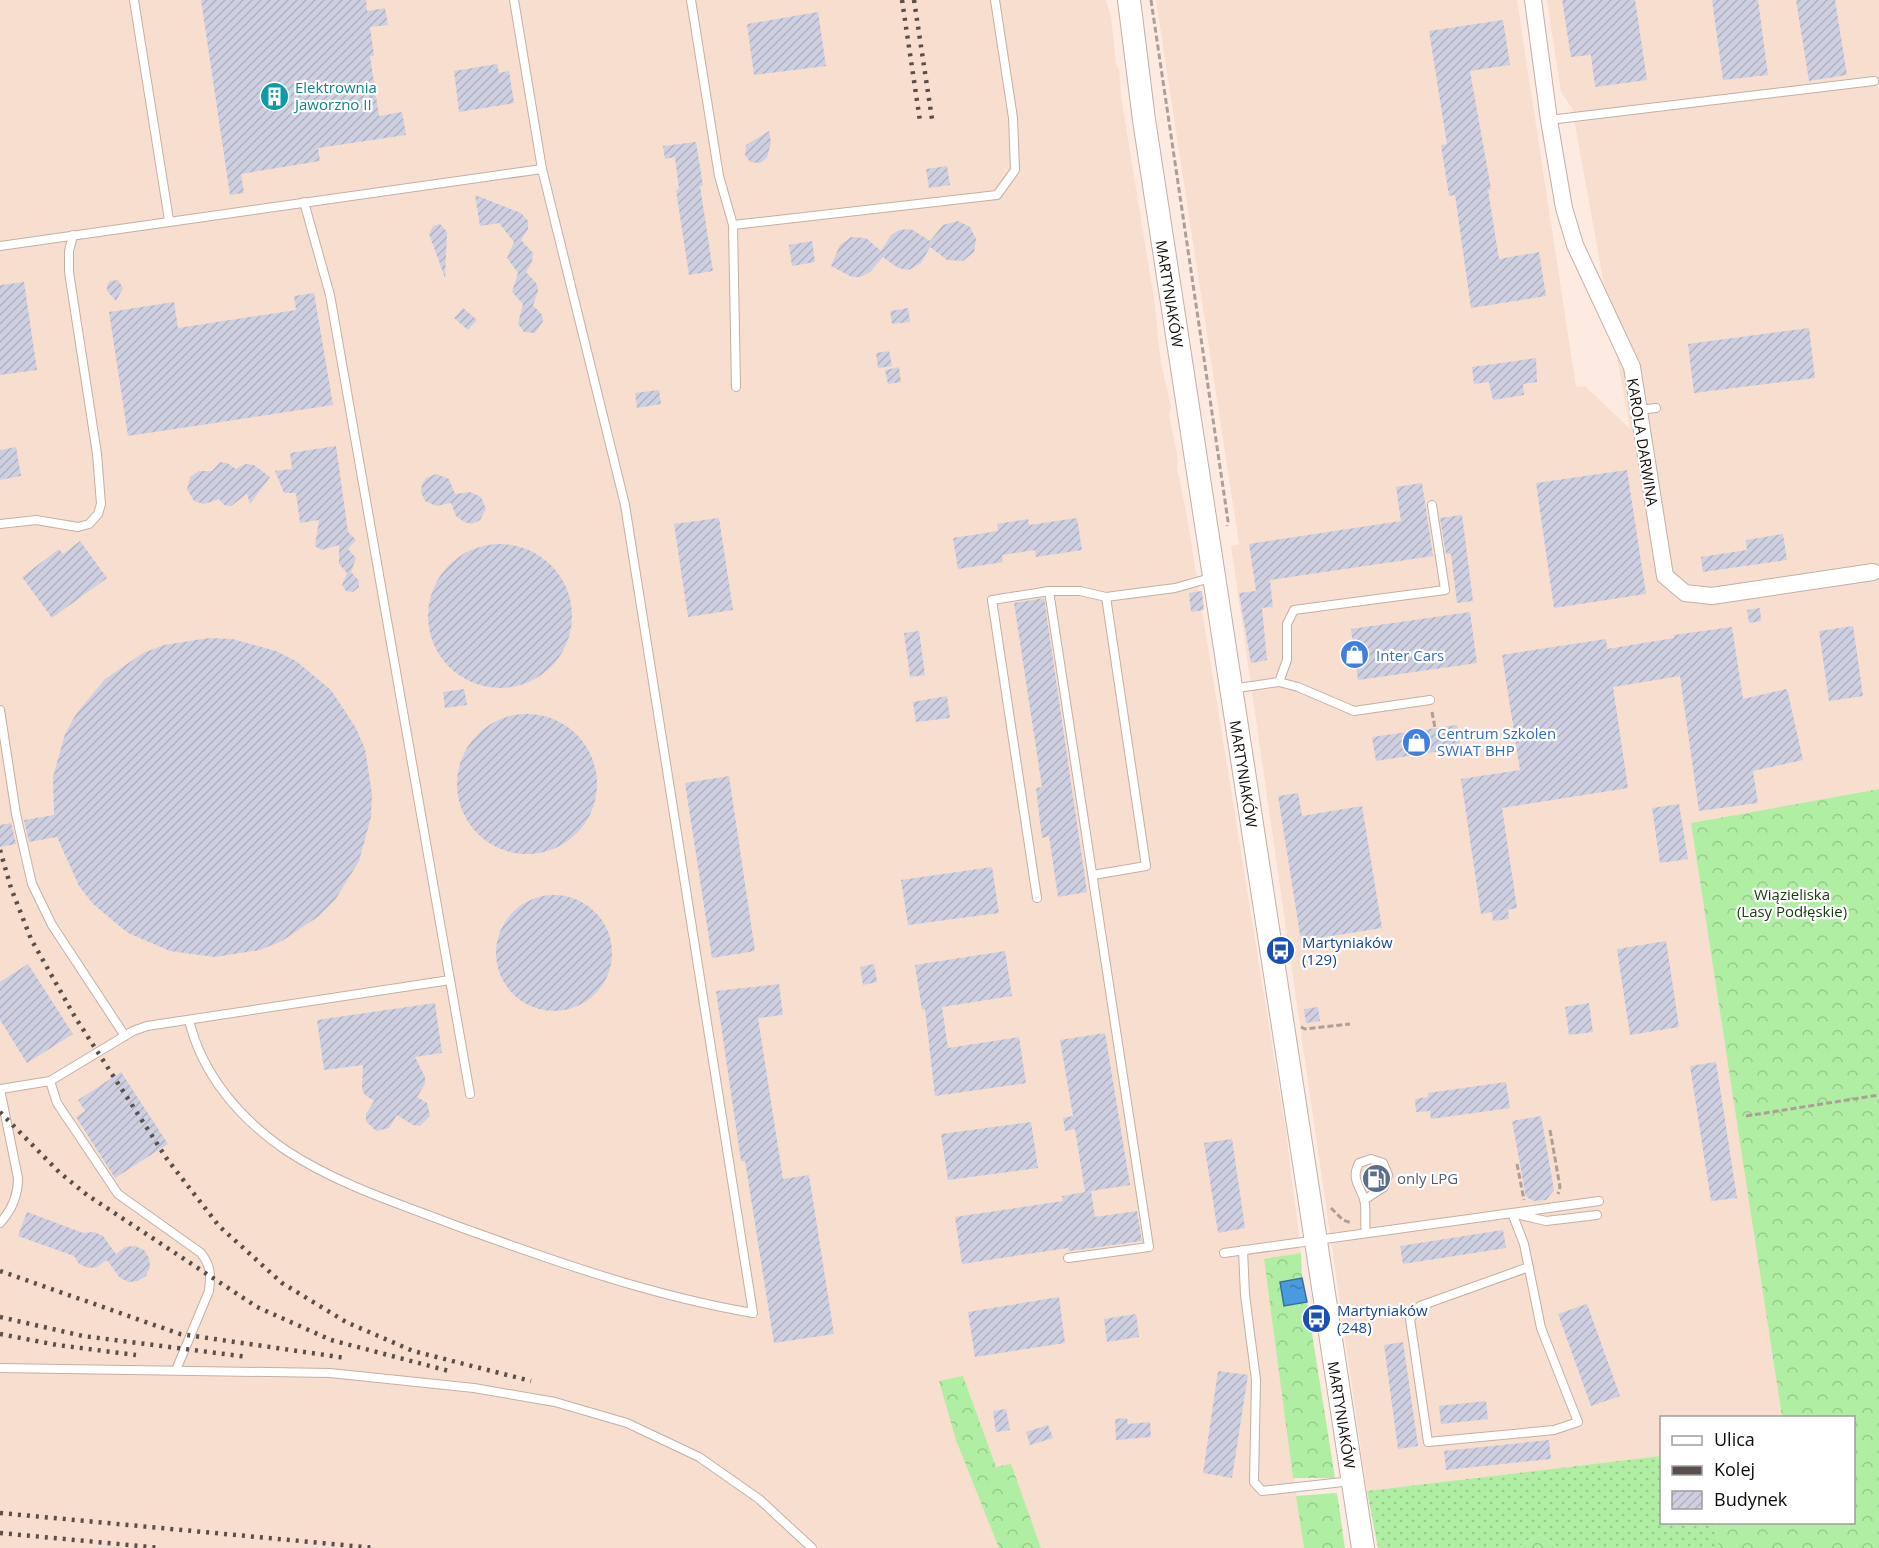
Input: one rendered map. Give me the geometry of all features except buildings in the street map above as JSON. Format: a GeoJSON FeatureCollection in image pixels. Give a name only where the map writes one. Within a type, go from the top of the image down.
{"type":"FeatureCollection","features":[{"type":"Feature","properties":{"kind":"main road","name":"MARTYNIAKÓW"},"geometry":{"type":"LineString","coordinates":[[1129,0],[1144,120],[1363,1548]]}},
{"type":"Feature","properties":{"kind":"street","name":"KAROLA DARWINA"},"geometry":{"type":"LineString","coordinates":[[1533,0],[1549,120],[1571,233],[1632,367],[1665,576],[1685,593],[1712,596],[1873,572]]}},
{"type":"Feature","properties":{"kind":"lane"},"geometry":{"type":"LineString","coordinates":[[134,0],[169,220]]}},
{"type":"Feature","properties":{"kind":"lane"},"geometry":{"type":"LineString","coordinates":[[189,1020],[208,1065],[227,1100],[286,1150],[327,1175],[431,1216],[594,1274],[721,1308],[753,1313],[625,505],[542,169],[514,0]]}},
{"type":"Feature","properties":{"kind":"lane"},"geometry":{"type":"LineString","coordinates":[[692,0],[718,176],[733,225],[736,387]]}},
{"type":"Feature","properties":{"kind":"lane"},"geometry":{"type":"LineString","coordinates":[[733,225],[997,195],[1015,170],[1012,118],[995,0]]}},
{"type":"Feature","properties":{"kind":"lane"},"geometry":{"type":"LineString","coordinates":[[1549,120],[1874,81]]}},
{"type":"Feature","properties":{"kind":"lane"},"geometry":{"type":"LineString","coordinates":[[0,246],[169,220],[542,169]]}},
{"type":"Feature","properties":{"kind":"lane"},"geometry":{"type":"LineString","coordinates":[[304,202],[330,295],[470,1094]]}},
{"type":"Feature","properties":{"kind":"lane"},"geometry":{"type":"LineString","coordinates":[[0,524],[36,520],[78,527],[94,519],[101,504],[97,454],[69,272],[69,251],[73,235]]}},
{"type":"Feature","properties":{"kind":"lane"},"geometry":{"type":"LineString","coordinates":[[1638,410],[1656,408]]}},
{"type":"Feature","properties":{"kind":"lane"},"geometry":{"type":"LineString","coordinates":[[1279,682],[1287,660],[1287,624],[1294,610],[1445,590],[1432,505]]}},
{"type":"Feature","properties":{"kind":"lane"},"geometry":{"type":"LineString","coordinates":[[1037,898],[992,600],[1049,591],[1080,591],[1106,597],[1175,588],[1214,577]]}},
{"type":"Feature","properties":{"kind":"lane"},"geometry":{"type":"LineString","coordinates":[[1049,591],[1149,1247],[1068,1258]]}},
{"type":"Feature","properties":{"kind":"lane"},"geometry":{"type":"LineString","coordinates":[[1093,874],[1146,866],[1106,597]]}},
{"type":"Feature","properties":{"kind":"lane"},"geometry":{"type":"LineString","coordinates":[[1231,689],[1279,682],[1298,687],[1354,711],[1430,700]]}},
{"type":"Feature","properties":{"kind":"lane"},"geometry":{"type":"LineString","coordinates":[[0,710],[16,814],[32,884],[52,925],[125,1036]]}},
{"type":"Feature","properties":{"kind":"lane"},"geometry":{"type":"LineString","coordinates":[[0,1223],[8,1215],[18,1192],[18,1178],[1,1089],[50,1081],[125,1036],[147,1026],[450,980]]}},
{"type":"Feature","properties":{"kind":"lane"},"geometry":{"type":"LineString","coordinates":[[50,1081],[57,1103],[118,1194],[201,1253],[208,1263],[209,1291],[176,1370]]}},
{"type":"Feature","properties":{"kind":"lane"},"geometry":{"type":"LineString","coordinates":[[1364,1200],[1384,1187],[1388,1175],[1383,1163],[1371,1159],[1359,1163],[1354,1172],[1356,1184],[1364,1200],[1366,1233]]}},
{"type":"Feature","properties":{"kind":"lane"},"geometry":{"type":"LineString","coordinates":[[1224,1252],[1599,1201]]}},
{"type":"Feature","properties":{"kind":"lane"},"geometry":{"type":"LineString","coordinates":[[1512,1213],[1546,1221],[1597,1215]]}},
{"type":"Feature","properties":{"kind":"lane"},"geometry":{"type":"LineString","coordinates":[[1512,1213],[1524,1244],[1529,1267],[1541,1328],[1578,1422],[1554,1430],[1428,1442],[1410,1319],[1420,1306],[1529,1267]]}},
{"type":"Feature","properties":{"kind":"lane"},"geometry":{"type":"LineString","coordinates":[[1243,1250],[1245,1295],[1256,1380],[1254,1482],[1262,1491],[1353,1481]]}},
{"type":"Feature","properties":{"kind":"lane"},"geometry":{"type":"LineString","coordinates":[[0,1368],[355,1374],[519,1395],[594,1412],[663,1438],[699,1457],[759,1499],[812,1548]]}},
{"type":"Feature","properties":{"kind":"path"},"geometry":{"type":"LineString","coordinates":[[1151,0],[1228,521],[1226,531]]}},
{"type":"Feature","properties":{"kind":"path"},"geometry":{"type":"LineString","coordinates":[[1430,700],[1435,728]]}},
{"type":"Feature","properties":{"kind":"path"},"geometry":{"type":"LineString","coordinates":[[1746,1116],[1879,1095]]}},
{"type":"Feature","properties":{"kind":"path"},"geometry":{"type":"LineString","coordinates":[[1550,1130],[1560,1187],[1558,1194]]}},
{"type":"Feature","properties":{"kind":"path"},"geometry":{"type":"LineString","coordinates":[[1517,1164],[1524,1201],[1530,1202]]}},
{"type":"Feature","properties":{"kind":"path"},"geometry":{"type":"LineString","coordinates":[[1327,1202],[1342,1220],[1354,1223],[1364,1222]]}},
{"type":"Feature","properties":{"kind":"shaded area","name":"Elektrownia Jaworzno II"},"geometry":{"type":"Polygon","coordinates":[[[0,0],[1106,0],[1111,16],[1116,64],[1119,69],[1121,96],[1154,299],[1161,363],[1171,407],[1169,415],[1178,460],[1177,467],[1286,1131],[1301,1253],[1264,1260],[1304,1548],[0,1548],[0,0]]]}},
{"type":"Feature","properties":{"kind":"shaded area"},"geometry":{"type":"Polygon","coordinates":[[[1156,0],[1517,0],[1576,387],[1585,386],[1630,429],[1572,108],[1561,92],[1547,0],[1879,0],[1879,789],[1691,823],[1782,1416],[1660,1416],[1660,1456],[1367,1491],[1231,546],[1239,544],[1156,0]]]}},
{"type":"Feature","properties":{"kind":"green space","name":"Wiązieliska (Lasy Podłęskie)"},"geometry":{"type":"Polygon","coordinates":[[[1879,789],[1879,1548],[1719,1548],[1715,1524],[1855,1524],[1855,1416],[1782,1416],[1691,823],[1879,789]]]}},
{"type":"Feature","properties":{"kind":"green space"},"geometry":{"type":"Polygon","coordinates":[[[1301,1253],[1302,1278],[1280,1283],[1284,1306],[1307,1302],[1335,1478],[1293,1478],[1264,1259],[1301,1253]]]}},
{"type":"Feature","properties":{"kind":"green space"},"geometry":{"type":"Polygon","coordinates":[[[963,1376],[996,1467],[1011,1464],[1041,1548],[999,1548],[956,1440],[939,1381],[963,1376]]]}},
{"type":"Feature","properties":{"kind":"green space"},"geometry":{"type":"Polygon","coordinates":[[[1660,1456],[1660,1524],[1715,1524],[1719,1548],[1559,1548],[1540,1535],[1516,1548],[1378,1548],[1367,1491],[1660,1456]]]}},
{"type":"Feature","properties":{"kind":"green space"},"geometry":{"type":"Polygon","coordinates":[[[1337,1493],[1345,1548],[1304,1548],[1296,1496],[1337,1493]]]}},
{"type":"Feature","properties":{"kind":"green space"},"geometry":{"type":"Polygon","coordinates":[[[1540,1535],[1559,1548],[1516,1548],[1540,1535]]]}},
{"type":"Feature","properties":{"kind":"water"},"geometry":{"type":"Polygon","coordinates":[[[1302,1278],[1307,1302],[1284,1306],[1280,1282],[1302,1278]]]}},
{"type":"Feature","properties":{"kind":"railway"},"geometry":{"type":"LineString","coordinates":[[902,0],[920,121]]}},
{"type":"Feature","properties":{"kind":"railway"},"geometry":{"type":"LineString","coordinates":[[914,0],[932,119]]}},
{"type":"Feature","properties":{"kind":"railway"},"geometry":{"type":"LineString","coordinates":[[0,850],[11,888],[31,939],[75,1017],[167,1159],[219,1226],[282,1283],[346,1322],[413,1351],[531,1381]]}},
{"type":"Feature","properties":{"kind":"railway"},"geometry":{"type":"LineString","coordinates":[[0,1112],[59,1172],[87,1195],[257,1307],[331,1340],[449,1371]]}},
{"type":"Feature","properties":{"kind":"railway"},"geometry":{"type":"LineString","coordinates":[[0,1271],[180,1334],[346,1358]]}},
{"type":"Feature","properties":{"kind":"railway"},"geometry":{"type":"LineString","coordinates":[[0,1317],[83,1336],[248,1357]]}},
{"type":"Feature","properties":{"kind":"railway"},"geometry":{"type":"LineString","coordinates":[[0,1334],[57,1345],[136,1355]]}},
{"type":"Feature","properties":{"kind":"railway"},"geometry":{"type":"LineString","coordinates":[[0,1513],[375,1548]]}},
{"type":"Feature","properties":{"kind":"railway"},"geometry":{"type":"LineString","coordinates":[[0,1533],[161,1548]]}},
{"type":"Feature","properties":{"kind":"place","name":"Elektrownia Jaworzno II"},"geometry":{"type":"Point","coordinates":[274,96]}},
{"type":"Feature","properties":{"kind":"place","name":"Inter Cars"},"geometry":{"type":"Point","coordinates":[1355,655]}},
{"type":"Feature","properties":{"kind":"place","name":"Centrum Szkolen SWIAT BHP"},"geometry":{"type":"Point","coordinates":[1416,742]}},
{"type":"Feature","properties":{"kind":"place","name":"Martyniaków (129)"},"geometry":{"type":"Point","coordinates":[1281,951]}},
{"type":"Feature","properties":{"kind":"place","name":"only LPG"},"geometry":{"type":"Point","coordinates":[1376,1178]}},
{"type":"Feature","properties":{"kind":"place","name":"Martyniaków (248)"},"geometry":{"type":"Point","coordinates":[1316,1319]}}]}
